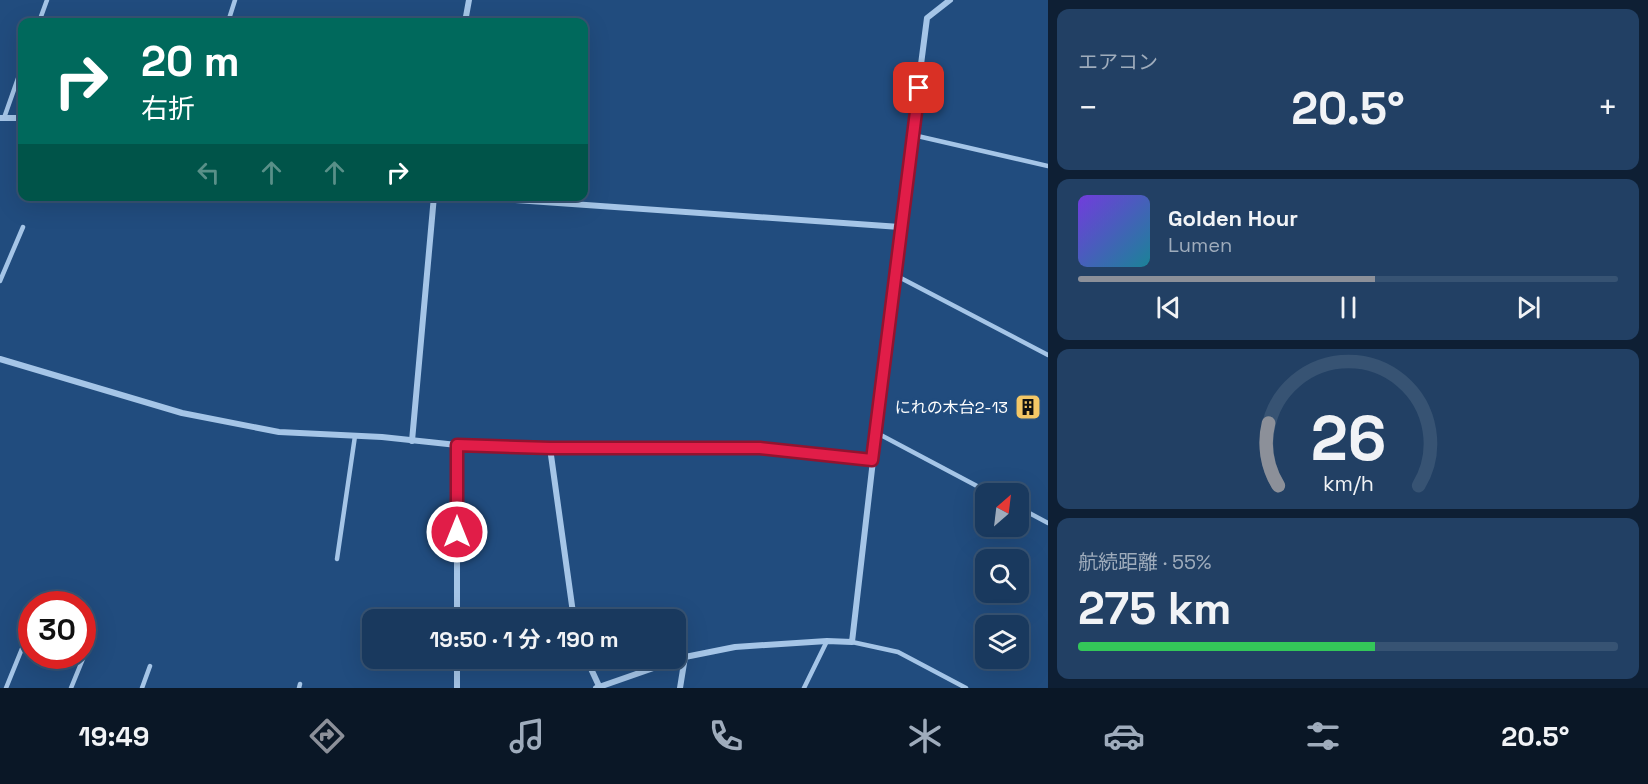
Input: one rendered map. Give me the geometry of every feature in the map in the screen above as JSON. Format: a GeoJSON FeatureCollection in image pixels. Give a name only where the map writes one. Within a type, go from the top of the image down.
{"type":"FeatureCollection","features":[{"type":"Feature","properties":{"kind":"street"},"geometry":{"type":"LineString","coordinates":[[466,18],[469,0]]}},
{"type":"Feature","properties":{"kind":"street"},"geometry":{"type":"LineString","coordinates":[[686,657],[735,647],[852,642],[900,227],[927,18],[950,0]]}},
{"type":"Feature","properties":{"kind":"street"},"geometry":{"type":"LineString","coordinates":[[2,118],[18,118]]}},
{"type":"Feature","properties":{"kind":"street"},"geometry":{"type":"LineString","coordinates":[[412,441],[434,201]]}},
{"type":"Feature","properties":{"kind":"street"},"geometry":{"type":"LineString","coordinates":[[528,201],[900,227]]}},
{"type":"Feature","properties":{"kind":"street"},"geometry":{"type":"LineString","coordinates":[[0,359],[182,413],[279,432],[457,445],[550,448],[760,448],[872,460]]}},
{"type":"Feature","properties":{"kind":"street"},"geometry":{"type":"LineString","coordinates":[[457,445],[457,609]]}},
{"type":"Feature","properties":{"kind":"street"},"geometry":{"type":"LineString","coordinates":[[550,448],[572,609]]}},
{"type":"Feature","properties":{"kind":"street"},"geometry":{"type":"LineString","coordinates":[[457,669],[457,688]]}},
{"type":"Feature","properties":{"kind":"street"},"geometry":{"type":"LineString","coordinates":[[591,669],[598,687],[650,669]]}},
{"type":"Feature","properties":{"kind":"street"},"geometry":{"type":"LineString","coordinates":[[680,688],[683,669]]}},
{"type":"Feature","properties":{"kind":"lane"},"geometry":{"type":"LineString","coordinates":[[40,18],[47,0]]}},
{"type":"Feature","properties":{"kind":"lane"},"geometry":{"type":"LineString","coordinates":[[229,18],[235,0]]}},
{"type":"Feature","properties":{"kind":"lane"},"geometry":{"type":"LineString","coordinates":[[2,118],[18,77]]}},
{"type":"Feature","properties":{"kind":"lane"},"geometry":{"type":"LineString","coordinates":[[913,135],[1048,166]]}},
{"type":"Feature","properties":{"kind":"lane"},"geometry":{"type":"LineString","coordinates":[[0,280],[23,227]]}},
{"type":"Feature","properties":{"kind":"lane"},"geometry":{"type":"LineString","coordinates":[[895,275],[1048,356]]}},
{"type":"Feature","properties":{"kind":"lane"},"geometry":{"type":"LineString","coordinates":[[877,433],[975,485]]}},
{"type":"Feature","properties":{"kind":"lane"},"geometry":{"type":"LineString","coordinates":[[337,559],[355,436]]}},
{"type":"Feature","properties":{"kind":"lane"},"geometry":{"type":"LineString","coordinates":[[1029,513],[1048,523]]}},
{"type":"Feature","properties":{"kind":"lane"},"geometry":{"type":"LineString","coordinates":[[804,688],[827,642]]}},
{"type":"Feature","properties":{"kind":"lane"},"geometry":{"type":"LineString","coordinates":[[852,642],[898,652],[966,688]]}},
{"type":"Feature","properties":{"kind":"lane"},"geometry":{"type":"LineString","coordinates":[[6,688],[18,658]]}},
{"type":"Feature","properties":{"kind":"lane"},"geometry":{"type":"LineString","coordinates":[[142,688],[150,666]]}},
{"type":"Feature","properties":{"kind":"lane"},"geometry":{"type":"LineString","coordinates":[[71,688],[79,669]]}},
{"type":"Feature","properties":{"kind":"place","name":"にれの木台2-13"},"geometry":{"type":"Point","coordinates":[1028,407]}},
{"type":"Feature","properties":{"kind":"route"},"geometry":{"type":"LineString","coordinates":[[457,532],[457,445],[550,448],[760,448],[872,460],[919,88]]}}]}
